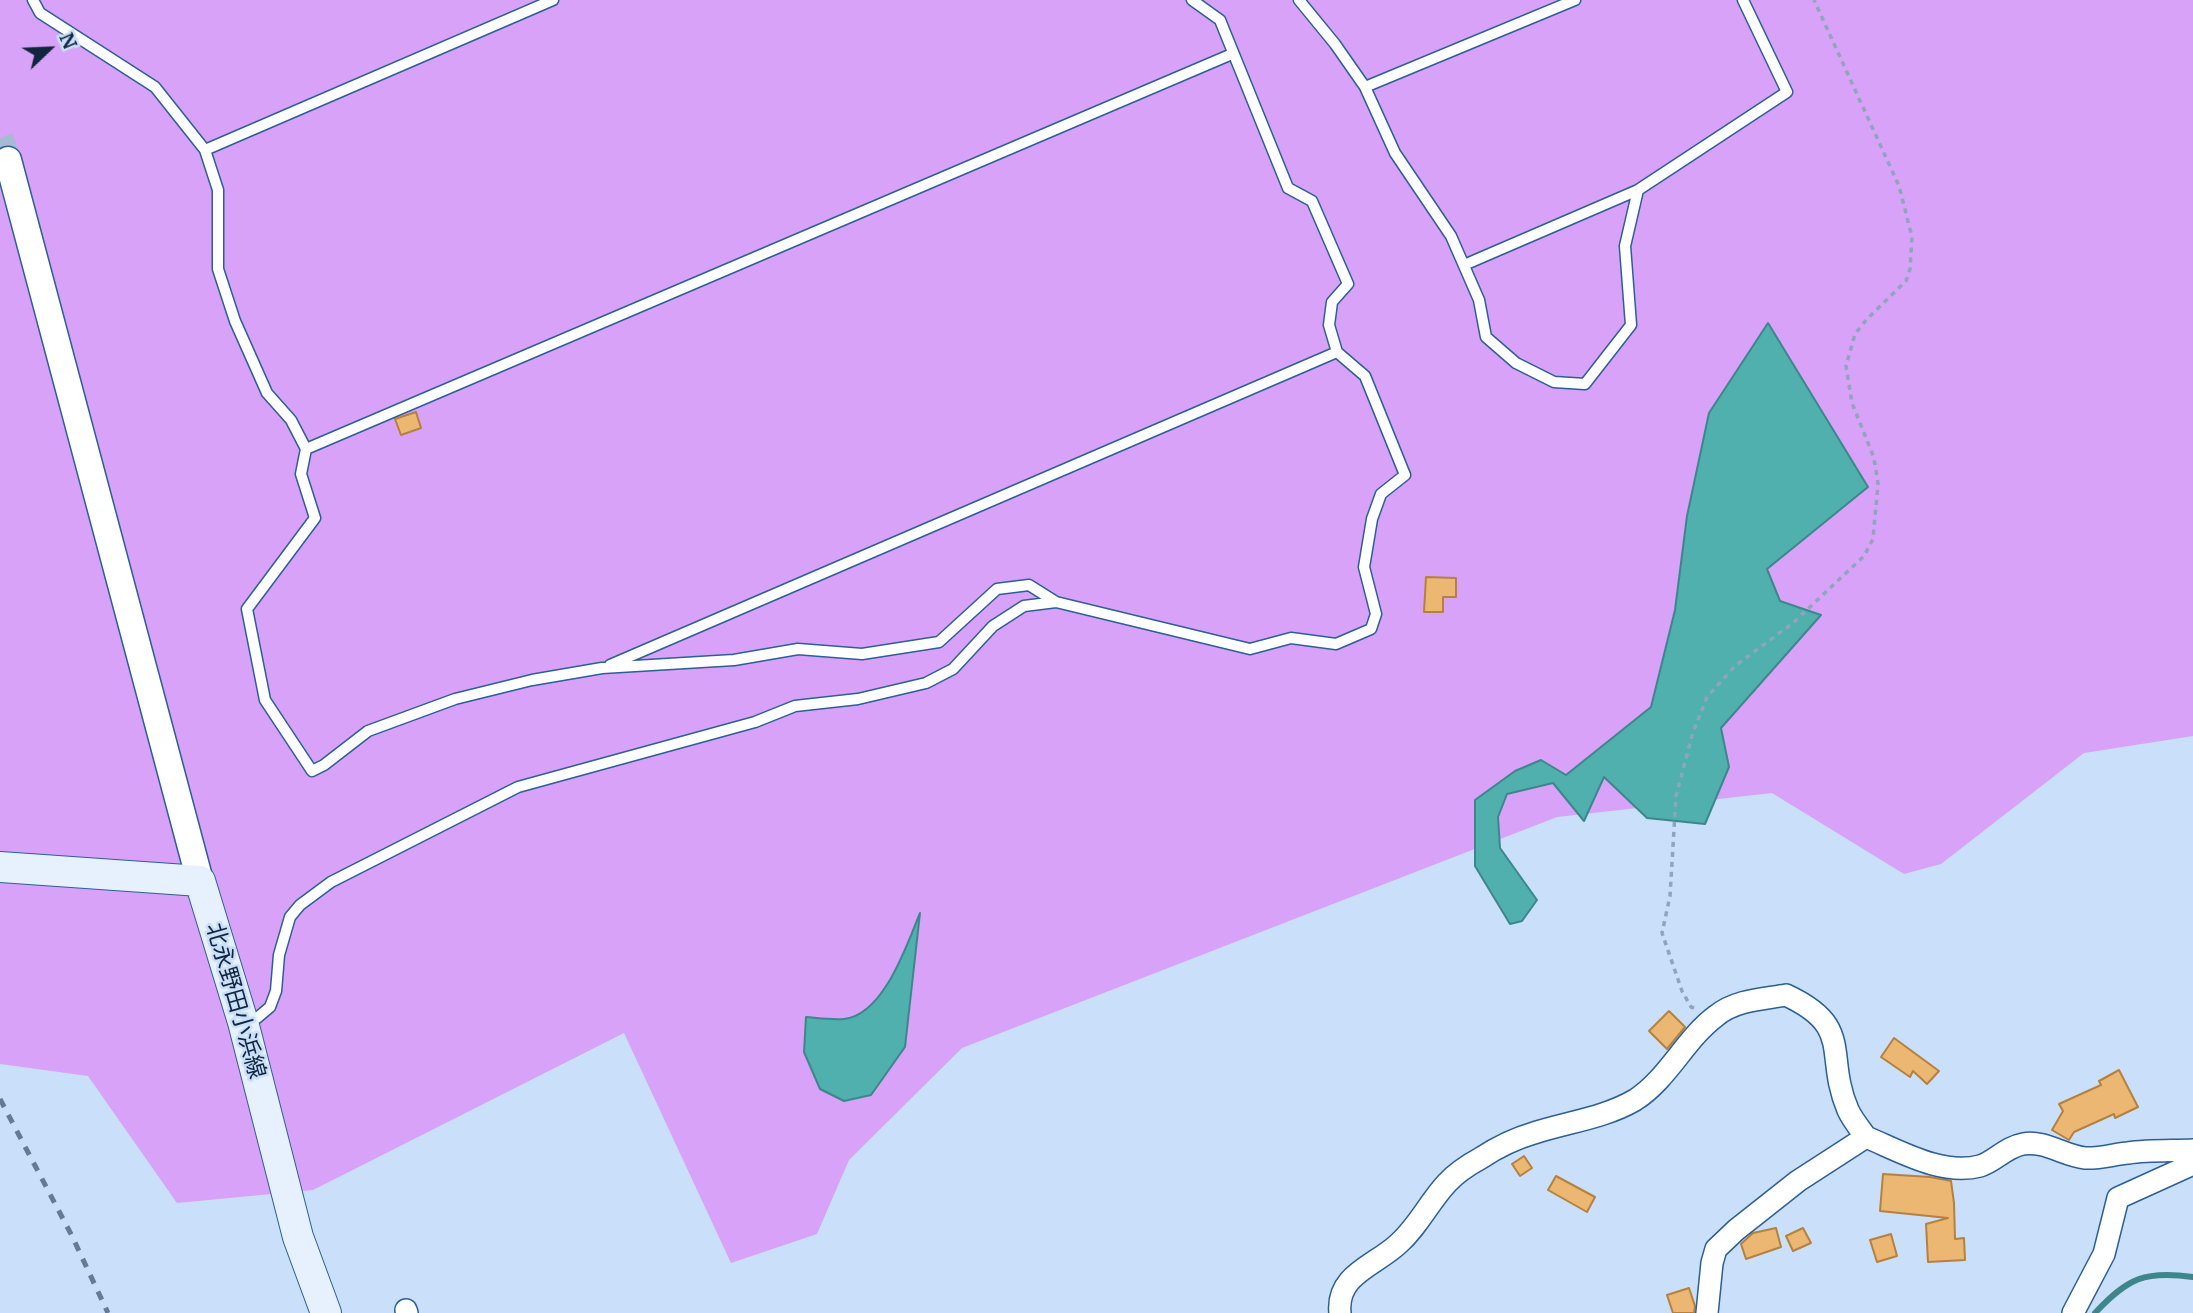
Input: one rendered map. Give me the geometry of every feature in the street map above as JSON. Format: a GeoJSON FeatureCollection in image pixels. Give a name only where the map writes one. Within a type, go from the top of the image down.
{"type":"FeatureCollection","features":[{"type":"Feature","properties":{"kind":"main road"},"geometry":{"type":"LineString","coordinates":[[5,867],[200,881]]}},
{"type":"Feature","properties":{"kind":"main road","name":"北永野田小浜線"},"geometry":{"type":"LineString","coordinates":[[200,881],[243,1022],[298,1237],[326,1313]]}},
{"type":"Feature","properties":{"kind":"street"},"geometry":{"type":"LineString","coordinates":[[8,160],[200,881]]}},
{"type":"Feature","properties":{"kind":"street"},"geometry":{"type":"LineString","coordinates":[[1340,1313],[1339,1300],[1346,1283],[1400,1243],[1448,1182],[1482,1157],[1532,1133],[1574,1123],[1636,1099],[1661,1077],[1716,1016],[1739,1004],[1786,995],[1818,1014],[1832,1031],[1837,1071],[1848,1111],[1866,1137],[1937,1165],[1982,1165],[2000,1153],[2023,1144],[2045,1145],[2061,1153],[2087,1158],[2131,1152],[2193,1150]]}},
{"type":"Feature","properties":{"kind":"street"},"geometry":{"type":"LineString","coordinates":[[1707,1313],[1716,1248],[1798,1181],[1866,1137]]}},
{"type":"Feature","properties":{"kind":"street"},"geometry":{"type":"LineString","coordinates":[[2073,1313],[2105,1254],[2118,1198],[2193,1164]]}},
{"type":"Feature","properties":{"kind":"lane"},"geometry":{"type":"LineString","coordinates":[[33,0],[40,13],[155,87],[205,150],[218,190],[218,269],[235,321],[267,393],[290,420],[306,449],[301,474],[315,518],[247,609],[265,700],[312,771],[368,731],[455,699],[532,680],[602,668],[734,660],[798,649],[862,654],[939,642],[997,589],[1029,584],[1056,602],[1250,649],[1291,638],[1336,643],[1371,629],[1376,614],[1364,567],[1372,519],[1381,494],[1405,475],[1365,376],[1338,352],[1329,325],[1332,302],[1348,284],[1312,201],[1288,188],[1220,20],[1192,0]]}},
{"type":"Feature","properties":{"kind":"lane"},"geometry":{"type":"LineString","coordinates":[[205,150],[553,0]]}},
{"type":"Feature","properties":{"kind":"lane"},"geometry":{"type":"LineString","coordinates":[[1299,0],[1335,44],[1364,87],[1395,153],[1451,236],[1479,300],[1486,337],[1516,363],[1555,382],[1585,384],[1631,325],[1625,246],[1638,190]]}},
{"type":"Feature","properties":{"kind":"lane"},"geometry":{"type":"LineString","coordinates":[[1364,87],[1575,0]]}},
{"type":"Feature","properties":{"kind":"lane"},"geometry":{"type":"LineString","coordinates":[[1464,265],[1638,190],[1787,92],[1743,0]]}},
{"type":"Feature","properties":{"kind":"lane"},"geometry":{"type":"LineString","coordinates":[[306,449],[1232,54]]}},
{"type":"Feature","properties":{"kind":"lane"},"geometry":{"type":"LineString","coordinates":[[602,668],[1338,352]]}},
{"type":"Feature","properties":{"kind":"lane"},"geometry":{"type":"LineString","coordinates":[[243,1022],[257,1018],[270,1007],[276,991],[279,956],[290,917],[300,905],[331,882],[518,787],[755,722],[795,706],[858,699],[926,683],[953,669],[993,626],[1024,606],[1056,602]]}},
{"type":"Feature","properties":{"kind":"path"},"geometry":{"type":"LineString","coordinates":[[1716,1016],[1691,1007],[1682,991],[1662,933],[1670,896],[1676,796],[1689,745],[1707,697],[1735,666],[1793,624],[1864,556],[1872,539],[1878,484],[1874,458],[1852,403],[1846,366],[1855,334],[1867,318],[1906,281],[1910,269],[1912,237],[1899,186],[1814,0]]}},
{"type":"Feature","properties":{"kind":"shaded area"},"geometry":{"type":"Polygon","coordinates":[[[0,0],[2193,0],[2193,736],[2084,753],[1941,864],[1904,874],[1772,793],[1557,817],[962,1048],[849,1160],[817,1234],[731,1263],[624,1033],[313,1190],[177,1203],[88,1076],[0,1064],[0,0]]]}},
{"type":"Feature","properties":{"kind":"shaded area"},"geometry":{"type":"Polygon","coordinates":[[[1768,323],[1868,487],[1767,569],[1780,601],[1821,615],[1721,728],[1729,767],[1705,824],[1647,818],[1604,777],[1584,821],[1553,783],[1507,794],[1498,817],[1500,848],[1537,900],[1522,921],[1510,924],[1475,866],[1475,800],[1515,771],[1541,760],[1566,775],[1651,707],[1675,610],[1687,516],[1709,413],[1768,323]]]}},
{"type":"Feature","properties":{"kind":"shaded area"},"geometry":{"type":"Polygon","coordinates":[[[920,913],[905,1047],[871,1095],[844,1101],[820,1089],[804,1052],[806,1017],[844,1019],[858,1015],[871,1005],[892,976],[920,913]]]}},
{"type":"Feature","properties":{"kind":"building"},"geometry":{"type":"Polygon","coordinates":[[[416,412],[421,428],[401,435],[395,419],[416,412]]]}},
{"type":"Feature","properties":{"kind":"building"},"geometry":{"type":"Polygon","coordinates":[[[1426,577],[1456,578],[1456,597],[1443,597],[1443,612],[1424,612],[1426,577]]]}},
{"type":"Feature","properties":{"kind":"building"},"geometry":{"type":"Polygon","coordinates":[[[1669,1011],[1685,1027],[1667,1049],[1649,1031],[1669,1011]]]}},
{"type":"Feature","properties":{"kind":"building"},"geometry":{"type":"Polygon","coordinates":[[[1894,1038],[1939,1071],[1927,1084],[1913,1071],[1910,1077],[1881,1057],[1894,1038]]]}},
{"type":"Feature","properties":{"kind":"building"},"geometry":{"type":"Polygon","coordinates":[[[2119,1070],[2138,1107],[2115,1118],[2114,1114],[2074,1132],[2069,1140],[2052,1130],[2063,1111],[2059,1104],[2101,1085],[2099,1081],[2119,1070]]]}},
{"type":"Feature","properties":{"kind":"building"},"geometry":{"type":"Polygon","coordinates":[[[1524,1156],[1532,1168],[1520,1176],[1512,1164],[1524,1156]]]}},
{"type":"Feature","properties":{"kind":"building"},"geometry":{"type":"Polygon","coordinates":[[[1883,1174],[1951,1181],[1955,1239],[1964,1238],[1965,1260],[1928,1262],[1926,1224],[1948,1218],[1880,1211],[1883,1174]]]}},
{"type":"Feature","properties":{"kind":"building"},"geometry":{"type":"Polygon","coordinates":[[[1556,1176],[1595,1197],[1587,1212],[1548,1190],[1556,1176]]]}},
{"type":"Feature","properties":{"kind":"building"},"geometry":{"type":"Polygon","coordinates":[[[1776,1228],[1781,1247],[1746,1259],[1741,1244],[1753,1233],[1776,1228]]]}},
{"type":"Feature","properties":{"kind":"building"},"geometry":{"type":"Polygon","coordinates":[[[1803,1228],[1811,1243],[1793,1251],[1786,1236],[1803,1228]]]}},
{"type":"Feature","properties":{"kind":"building"},"geometry":{"type":"Polygon","coordinates":[[[1891,1234],[1897,1256],[1877,1262],[1870,1240],[1891,1234]]]}},
{"type":"Feature","properties":{"kind":"building"},"geometry":{"type":"Polygon","coordinates":[[[1689,1288],[1695,1306],[1694,1313],[1673,1313],[1667,1295],[1689,1288]]]}},
{"type":"Feature","properties":{"kind":"waterway"},"geometry":{"type":"LineString","coordinates":[[2095,1313],[2117,1292],[2138,1279],[2162,1275],[2193,1277]]}},
{"type":"Feature","properties":{"kind":"tunnel"},"geometry":{"type":"LineString","coordinates":[[0,138],[8,160]]}},
{"type":"Feature","properties":{"kind":"railway"},"geometry":{"type":"LineString","coordinates":[[0,1099],[72,1236],[108,1313]]}}]}
